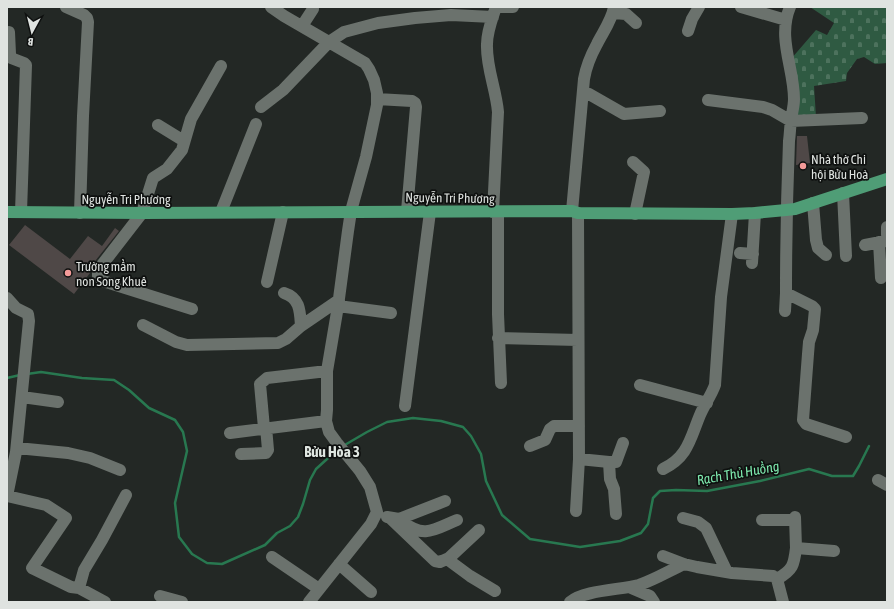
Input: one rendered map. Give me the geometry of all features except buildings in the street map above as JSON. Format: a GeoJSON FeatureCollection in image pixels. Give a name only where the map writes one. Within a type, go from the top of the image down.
{"type":"FeatureCollection","features":[{"type":"Feature","properties":{"kind":"main road","name":"Nguyễn Tri Phương"},"geometry":{"type":"LineString","coordinates":[[7,212],[142,213],[407,211],[732,214],[786,210],[813,203],[887,179]]}},
{"type":"Feature","properties":{"kind":"street"},"geometry":{"type":"LineString","coordinates":[[66,7],[84,15],[88,22],[82,116],[80,213]]}},
{"type":"Feature","properties":{"kind":"street"},"geometry":{"type":"LineString","coordinates":[[271,7],[365,63],[374,80],[377,93],[376,115],[351,211],[339,303],[327,371],[326,420],[329,432],[360,471],[370,487],[377,512],[372,524],[309,602]]}},
{"type":"Feature","properties":{"kind":"street"},"geometry":{"type":"LineString","coordinates":[[261,107],[283,90],[329,42],[344,32],[378,23],[495,11],[513,7]]}},
{"type":"Feature","properties":{"kind":"street"},"geometry":{"type":"LineString","coordinates":[[688,31],[692,19],[699,7]]}},
{"type":"Feature","properties":{"kind":"street"},"geometry":{"type":"LineString","coordinates":[[741,7],[786,20]]}},
{"type":"Feature","properties":{"kind":"street"},"geometry":{"type":"LineString","coordinates":[[785,311],[786,210],[794,88],[786,53],[784,32],[790,7]]}},
{"type":"Feature","properties":{"kind":"street"},"geometry":{"type":"LineString","coordinates":[[302,26],[313,9]]}},
{"type":"Feature","properties":{"kind":"street"},"geometry":{"type":"LineString","coordinates":[[576,511],[579,426],[575,212],[583,92],[586,71],[596,45],[614,10],[626,14],[636,23]]}},
{"type":"Feature","properties":{"kind":"street"},"geometry":{"type":"LineString","coordinates":[[495,11],[489,28],[486,52],[497,99],[498,112],[495,212],[498,338],[501,383]]}},
{"type":"Feature","properties":{"kind":"street"},"geometry":{"type":"LineString","coordinates":[[9,32],[11,58],[26,65],[21,212]]}},
{"type":"Feature","properties":{"kind":"street"},"geometry":{"type":"LineString","coordinates":[[192,309],[103,281],[98,276],[98,270],[142,213],[152,181],[174,161],[182,150],[191,119],[217,76],[221,66]]}},
{"type":"Feature","properties":{"kind":"street"},"geometry":{"type":"LineString","coordinates":[[583,92],[624,114],[660,111]]}},
{"type":"Feature","properties":{"kind":"street"},"geometry":{"type":"LineString","coordinates":[[377,99],[412,101],[416,106],[407,211]]}},
{"type":"Feature","properties":{"kind":"street"},"geometry":{"type":"LineString","coordinates":[[708,100],[763,107],[772,110],[791,121],[862,118]]}},
{"type":"Feature","properties":{"kind":"street"},"geometry":{"type":"LineString","coordinates":[[221,212],[256,124]]}},
{"type":"Feature","properties":{"kind":"street"},"geometry":{"type":"LineString","coordinates":[[158,125],[184,141]]}},
{"type":"Feature","properties":{"kind":"street"},"geometry":{"type":"LineString","coordinates":[[633,162],[644,172],[635,214]]}},
{"type":"Feature","properties":{"kind":"street"},"geometry":{"type":"LineString","coordinates":[[843,193],[846,256]]}},
{"type":"Feature","properties":{"kind":"street"},"geometry":{"type":"LineString","coordinates":[[813,203],[816,240],[818,248],[826,255]]}},
{"type":"Feature","properties":{"kind":"street"},"geometry":{"type":"LineString","coordinates":[[267,282],[283,212]]}},
{"type":"Feature","properties":{"kind":"street"},"geometry":{"type":"LineString","coordinates":[[405,406],[430,212]]}},
{"type":"Feature","properties":{"kind":"street"},"geometry":{"type":"LineString","coordinates":[[740,253],[753,258],[755,213]]}},
{"type":"Feature","properties":{"kind":"street"},"geometry":{"type":"LineString","coordinates":[[662,469],[673,464],[685,453],[700,414],[715,385],[721,297],[732,214]]}},
{"type":"Feature","properties":{"kind":"street"},"geometry":{"type":"LineString","coordinates":[[881,278],[884,240],[887,227]]}},
{"type":"Feature","properties":{"kind":"street"},"geometry":{"type":"LineString","coordinates":[[865,245],[884,240]]}},
{"type":"Feature","properties":{"kind":"street"},"geometry":{"type":"LineString","coordinates":[[284,293],[292,295],[296,300],[299,309],[301,326]]}},
{"type":"Feature","properties":{"kind":"street"},"geometry":{"type":"LineString","coordinates":[[786,293],[815,309],[813,330],[809,342],[803,420],[806,424],[846,437]]}},
{"type":"Feature","properties":{"kind":"street"},"geometry":{"type":"LineString","coordinates":[[7,298],[16,308],[28,314],[29,321],[24,382],[7,496],[46,505],[66,518],[32,568],[71,587],[79,588],[105,602]]}},
{"type":"Feature","properties":{"kind":"street"},"geometry":{"type":"LineString","coordinates":[[143,325],[176,342],[187,345],[278,343],[286,339],[301,326],[339,303],[391,314]]}},
{"type":"Feature","properties":{"kind":"street"},"geometry":{"type":"LineString","coordinates":[[498,338],[578,340]]}},
{"type":"Feature","properties":{"kind":"street"},"geometry":{"type":"LineString","coordinates":[[241,454],[266,453],[268,450],[260,384],[263,380],[267,378],[327,371]]}},
{"type":"Feature","properties":{"kind":"street"},"geometry":{"type":"LineString","coordinates":[[640,385],[707,403]]}},
{"type":"Feature","properties":{"kind":"street"},"geometry":{"type":"LineString","coordinates":[[22,397],[58,402]]}},
{"type":"Feature","properties":{"kind":"street"},"geometry":{"type":"LineString","coordinates":[[230,432],[326,420]]}},
{"type":"Feature","properties":{"kind":"street"},"geometry":{"type":"LineString","coordinates":[[530,446],[545,440],[550,429],[554,426],[579,426]]}},
{"type":"Feature","properties":{"kind":"street"},"geometry":{"type":"LineString","coordinates":[[579,459],[616,462],[623,443]]}},
{"type":"Feature","properties":{"kind":"street"},"geometry":{"type":"LineString","coordinates":[[13,450],[68,453],[90,458],[120,470]]}},
{"type":"Feature","properties":{"kind":"street"},"geometry":{"type":"LineString","coordinates":[[609,462],[610,479],[614,489],[616,514]]}},
{"type":"Feature","properties":{"kind":"street"},"geometry":{"type":"LineString","coordinates":[[79,588],[84,570],[126,495]]}},
{"type":"Feature","properties":{"kind":"street"},"geometry":{"type":"LineString","coordinates":[[395,519],[445,502]]}},
{"type":"Feature","properties":{"kind":"street"},"geometry":{"type":"LineString","coordinates":[[377,512],[395,519],[420,532],[428,531],[457,520]]}},
{"type":"Feature","properties":{"kind":"street"},"geometry":{"type":"LineString","coordinates":[[683,518],[698,522],[706,528],[727,572]]}},
{"type":"Feature","properties":{"kind":"street"},"geometry":{"type":"LineString","coordinates":[[395,519],[436,561],[440,562],[447,560],[479,530]]}},
{"type":"Feature","properties":{"kind":"street"},"geometry":{"type":"LineString","coordinates":[[663,556],[684,564],[727,572],[767,575],[777,579],[787,574],[792,569],[795,561],[795,519],[762,520]]}},
{"type":"Feature","properties":{"kind":"street"},"geometry":{"type":"LineString","coordinates":[[796,548],[834,551]]}},
{"type":"Feature","properties":{"kind":"street"},"geometry":{"type":"LineString","coordinates":[[272,557],[319,589]]}},
{"type":"Feature","properties":{"kind":"street"},"geometry":{"type":"LineString","coordinates":[[447,560],[495,591]]}},
{"type":"Feature","properties":{"kind":"street"},"geometry":{"type":"LineString","coordinates":[[339,564],[371,592]]}},
{"type":"Feature","properties":{"kind":"street"},"geometry":{"type":"LineString","coordinates":[[570,602],[591,593],[629,587],[646,582],[684,564]]}},
{"type":"Feature","properties":{"kind":"street"},"geometry":{"type":"LineString","coordinates":[[777,579],[783,602]]}},
{"type":"Feature","properties":{"kind":"street"},"geometry":{"type":"LineString","coordinates":[[629,587],[650,596],[654,602]]}},
{"type":"Feature","properties":{"kind":"street"},"geometry":{"type":"LineString","coordinates":[[160,596],[182,602]]}},
{"type":"Feature","properties":{"kind":"green space"},"geometry":{"type":"Polygon","coordinates":[[[810,7],[887,7],[887,63],[875,64],[864,57],[857,59],[847,73],[846,81],[814,86],[816,117],[794,118],[791,59],[816,30],[827,35],[834,23],[810,7]]]}},
{"type":"Feature","properties":{"kind":"waterway","name":"Rạch Thủ Huồng"},"geometry":{"type":"LineString","coordinates":[[27,374],[41,372],[82,378],[114,380],[129,390],[149,408],[175,420],[183,432],[187,451],[175,503],[179,537],[192,554],[207,563],[222,564],[265,545],[277,533],[290,526],[298,517],[310,480],[316,469],[337,450]]}},
{"type":"Feature","properties":{"kind":"waterway","name":"Rạch Thủ Huồng"},"geometry":{"type":"LineString","coordinates":[[7,378],[20,375]]}},
{"type":"Feature","properties":{"kind":"waterway","name":"Rạch Thủ Huồng"},"geometry":{"type":"LineString","coordinates":[[343,446],[387,422],[413,418],[441,421],[463,427],[471,436],[481,454],[486,481],[502,515],[530,539],[580,547],[620,541],[641,533],[648,524],[653,498],[660,491],[707,491],[760,481],[809,469],[832,476],[853,476],[869,446]]}},
{"type":"Feature","properties":{"kind":"place","name":"Nhà thờ Chi hội Bửu Hoà"},"geometry":{"type":"Point","coordinates":[803,166]}},
{"type":"Feature","properties":{"kind":"place","name":"Trường mầm non Song Khuê"},"geometry":{"type":"Point","coordinates":[68,273]}},
{"type":"Feature","properties":{"kind":"district","name":"Bửu Hòa 3"},"geometry":{"type":"Point","coordinates":[332,451]}}]}
